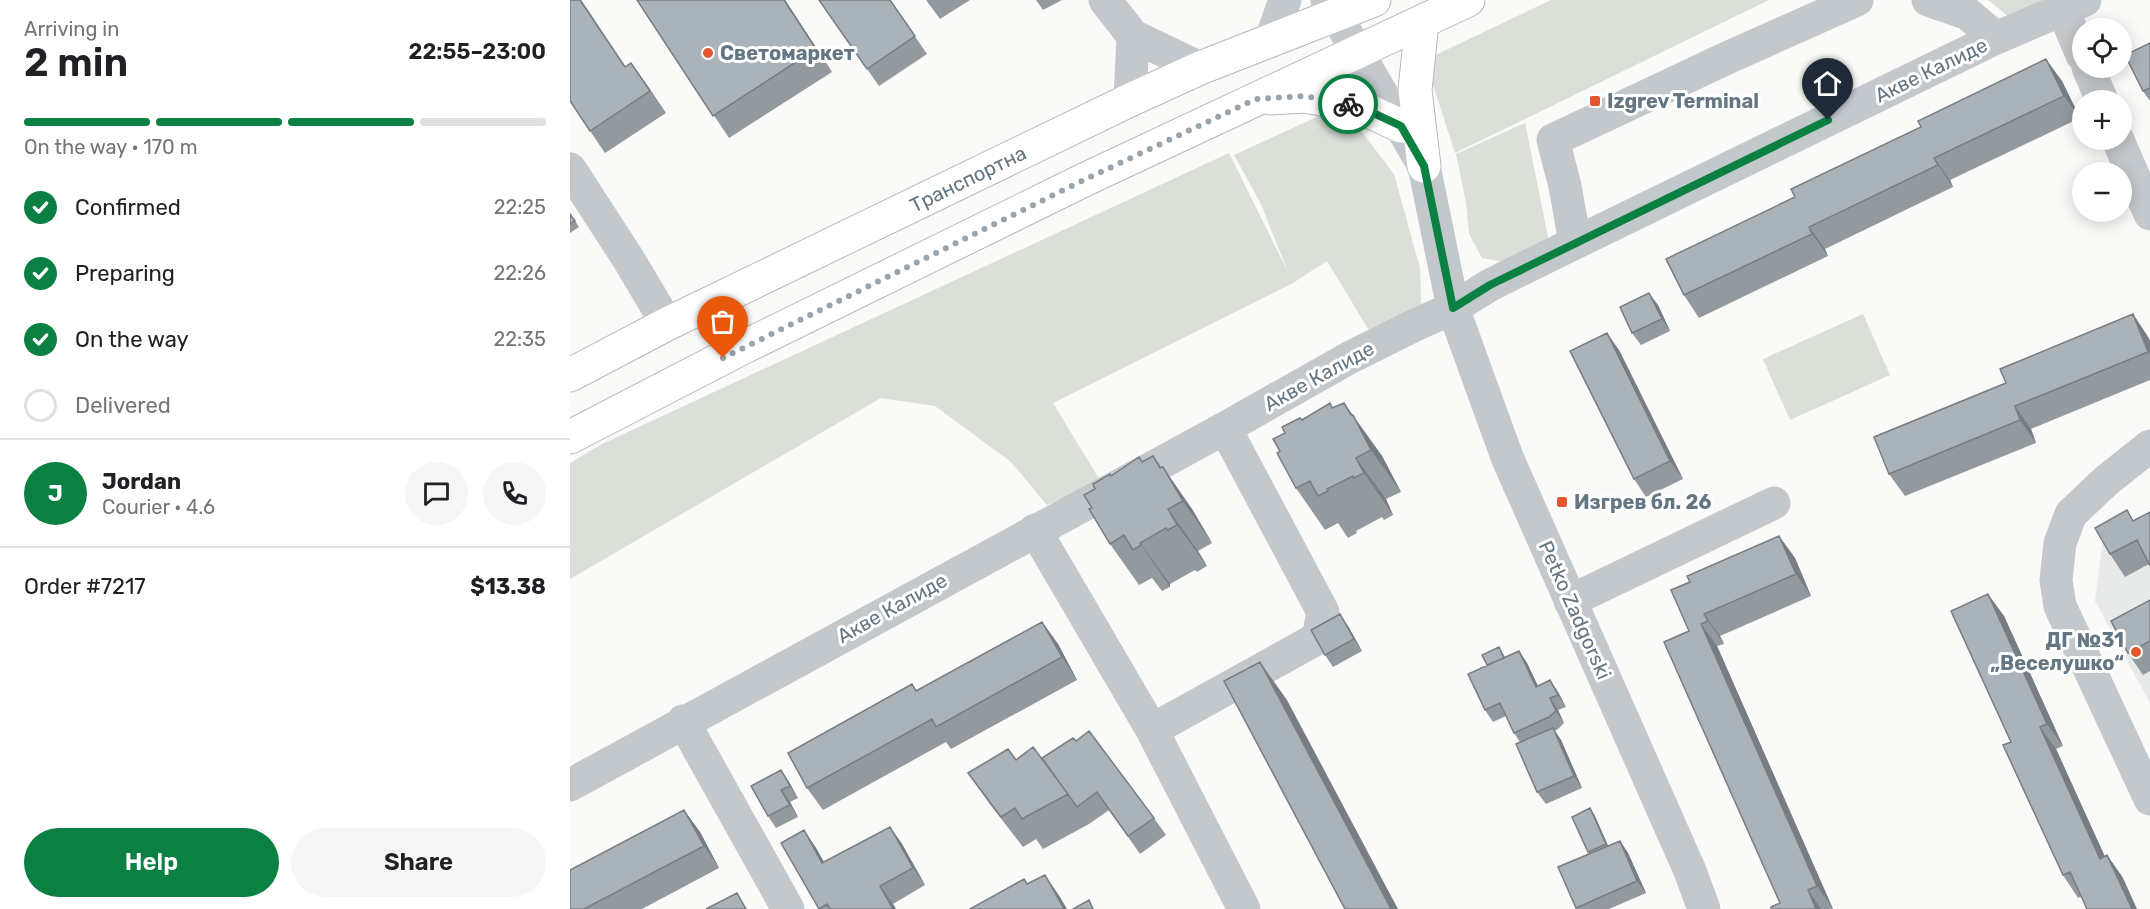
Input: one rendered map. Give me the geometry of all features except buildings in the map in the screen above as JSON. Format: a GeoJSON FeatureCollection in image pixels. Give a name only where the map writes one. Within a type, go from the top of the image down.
{"type":"FeatureCollection","features":[{"type":"Feature","properties":{"kind":"main road","name":"Транспортна"},"geometry":{"type":"LineString","coordinates":[[570,375],[667,324],[1130,100],[1200,68],[1270,42],[1331,8],[1374,0]]}},
{"type":"Feature","properties":{"kind":"main road"},"geometry":{"type":"LineString","coordinates":[[570,437],[742,348],[1065,189],[1468,0]]}},
{"type":"Feature","properties":{"kind":"main road"},"geometry":{"type":"LineString","coordinates":[[1422,22],[1414,90],[1424,166]]}},
{"type":"Feature","properties":{"kind":"main road"},"geometry":{"type":"LineString","coordinates":[[1256,99],[1305,96],[1356,105],[1401,126]]}},
{"type":"Feature","properties":{"kind":"street"},"geometry":{"type":"LineString","coordinates":[[1105,0],[1132,36],[1200,68]]}},
{"type":"Feature","properties":{"kind":"street"},"geometry":{"type":"LineString","coordinates":[[1270,42],[1286,0]]}},
{"type":"Feature","properties":{"kind":"street"},"geometry":{"type":"LineString","coordinates":[[1575,243],[1565,186],[1553,140],[1857,0]]}},
{"type":"Feature","properties":{"kind":"street"},"geometry":{"type":"LineString","coordinates":[[1928,0],[1968,14],[1996,38]]}},
{"type":"Feature","properties":{"kind":"street","name":"Акве Калиде"},"geometry":{"type":"LineString","coordinates":[[570,785],[683,721],[1225,428],[1349,358],[1453,308],[1490,285],[1996,38],[2074,5]]}},
{"type":"Feature","properties":{"kind":"street","name":"Petko Zadgorski"},"geometry":{"type":"LineString","coordinates":[[1331,8],[1424,166],[1453,308],[1507,457],[1690,871],[1704,909]]}},
{"type":"Feature","properties":{"kind":"street"},"geometry":{"type":"LineString","coordinates":[[1130,100],[1132,36]]}},
{"type":"Feature","properties":{"kind":"street"},"geometry":{"type":"LineString","coordinates":[[2122,150],[2150,214]]}},
{"type":"Feature","properties":{"kind":"street"},"geometry":{"type":"LineString","coordinates":[[570,169],[667,324]]}},
{"type":"Feature","properties":{"kind":"street"},"geometry":{"type":"LineString","coordinates":[[1152,730],[1318,638],[1323,612],[1225,428]]}},
{"type":"Feature","properties":{"kind":"street"},"geometry":{"type":"LineString","coordinates":[[2150,446],[2071,514],[2060,543],[2056,580],[2060,606],[2150,799]]}},
{"type":"Feature","properties":{"kind":"street"},"geometry":{"type":"LineString","coordinates":[[1570,601],[1774,503]]}},
{"type":"Feature","properties":{"kind":"street"},"geometry":{"type":"LineString","coordinates":[[1035,530],[1152,730],[1244,909]]}},
{"type":"Feature","properties":{"kind":"street"},"geometry":{"type":"LineString","coordinates":[[683,721],[788,909]]}},
{"type":"Feature","properties":{"kind":"shaded area"},"geometry":{"type":"Polygon","coordinates":[[[1551,0],[1769,0],[1455,153],[1425,60],[1551,0]]]}},
{"type":"Feature","properties":{"kind":"shaded area"},"geometry":{"type":"Polygon","coordinates":[[[1988,0],[2093,0],[2018,37],[2007,15],[1988,0]]]}},
{"type":"Feature","properties":{"kind":"shaded area"},"geometry":{"type":"Polygon","coordinates":[[[1332,110],[1355,123],[1394,174],[1420,268],[1421,305],[1373,337],[1327,261],[1293,283],[1053,403],[1101,482],[1047,505],[1011,462],[935,406],[881,398],[570,579],[570,463],[600,445],[1229,153],[1288,272],[1260,202],[1234,155],[1332,110]]]}},
{"type":"Feature","properties":{"kind":"shaded area"},"geometry":{"type":"Polygon","coordinates":[[[1525,123],[1550,246],[1516,264],[1482,258],[1469,234],[1466,203],[1456,154],[1525,123]]]}},
{"type":"Feature","properties":{"kind":"shaded area"},"geometry":{"type":"Polygon","coordinates":[[[1863,314],[1890,375],[1790,420],[1763,359],[1863,314]]]}},
{"type":"Feature","properties":{"kind":"shaded area","name":"ДГ №31 „Веселушко“"},"geometry":{"type":"Polygon","coordinates":[[[2150,515],[2150,703],[2095,601],[2103,538],[2150,515]]]}},
{"type":"Feature","properties":{"kind":"way so far"},"geometry":{"type":"LineString","coordinates":[[723,358],[1086,179],[1256,99],[1305,96],[1348,104]]}},
{"type":"Feature","properties":{"kind":"place","name":"Светомаркет"},"geometry":{"type":"Point","coordinates":[708,53]}},
{"type":"Feature","properties":{"kind":"place","name":"Izgrev Terminal"},"geometry":{"type":"Point","coordinates":[1595,101]}},
{"type":"Feature","properties":{"kind":"place","name":"Изгрев бл. 26"},"geometry":{"type":"Point","coordinates":[1562,502]}},
{"type":"Feature","properties":{"kind":"place","name":"ДГ №31 „Веселушко“"},"geometry":{"type":"Point","coordinates":[2136,652]}},
{"type":"Feature","properties":{"kind":"route"},"geometry":{"type":"LineString","coordinates":[[1348,104],[1356,105],[1401,126],[1424,166],[1453,308],[1490,285],[1828,120]]}}]}
